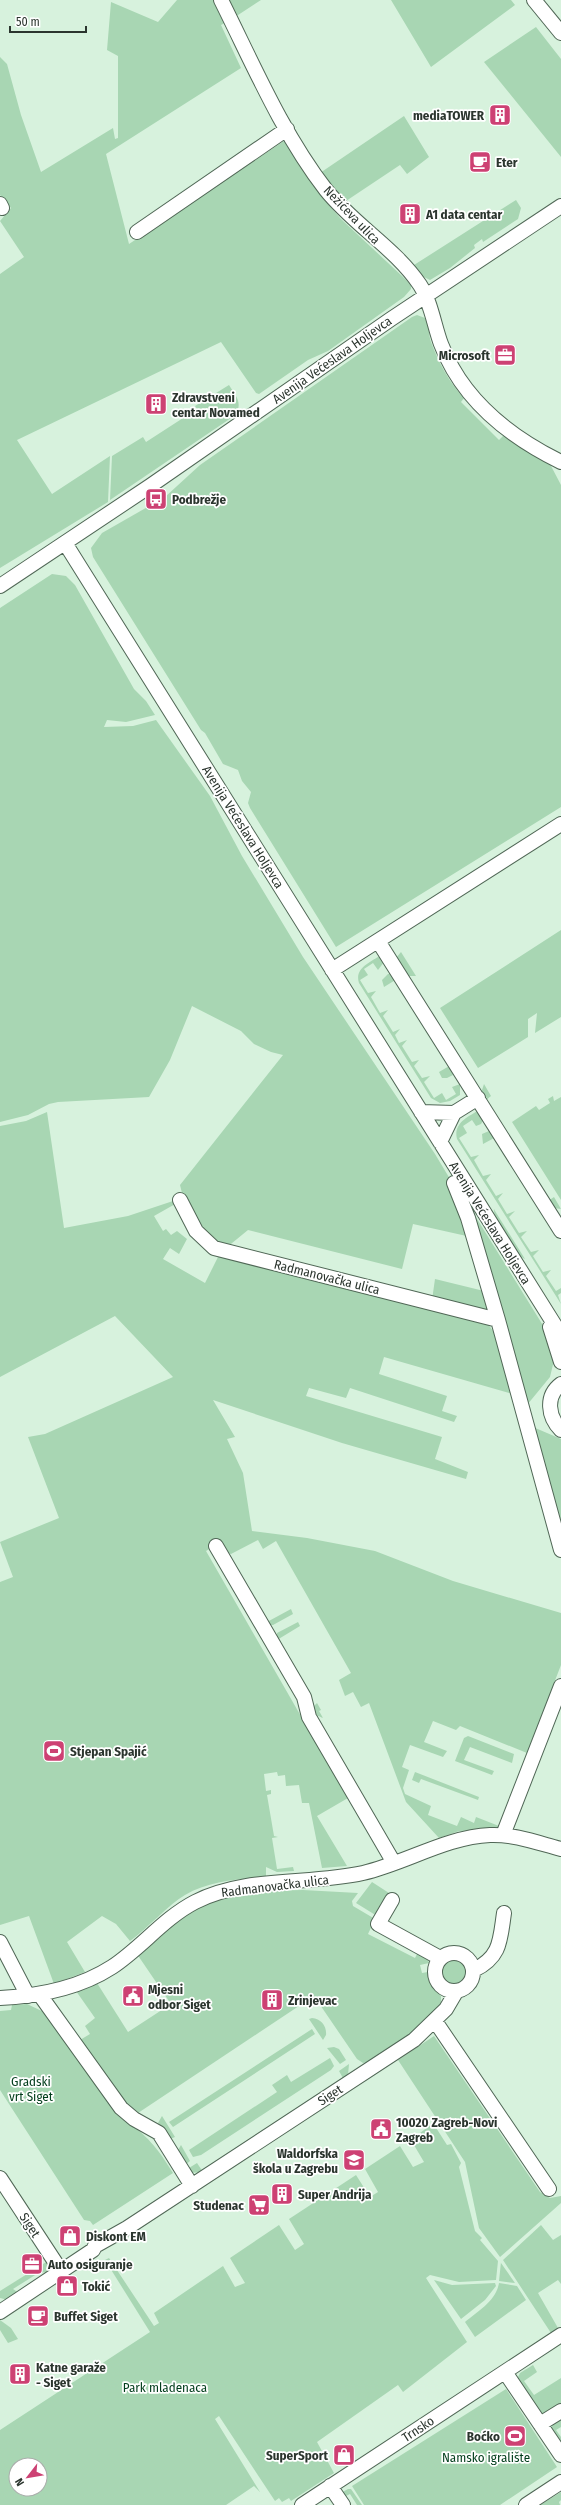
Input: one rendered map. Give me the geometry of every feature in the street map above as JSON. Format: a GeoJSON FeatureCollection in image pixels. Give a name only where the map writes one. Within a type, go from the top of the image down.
{"type":"FeatureCollection","features":[{"type":"Feature","properties":{"kind":"street","name":"Nežićeva ulica"},"geometry":{"type":"LineString","coordinates":[[221,0],[287,129],[316,175],[333,198],[407,270],[426,295]]}},
{"type":"Feature","properties":{"kind":"street"},"geometry":{"type":"LineString","coordinates":[[534,0],[561,33]]}},
{"type":"Feature","properties":{"kind":"street"},"geometry":{"type":"LineString","coordinates":[[137,232],[287,129]]}},
{"type":"Feature","properties":{"kind":"street","name":"Avenija Većeslava Holjevca"},"geometry":{"type":"LineString","coordinates":[[0,586],[426,295],[561,206]]}},
{"type":"Feature","properties":{"kind":"street"},"geometry":{"type":"LineString","coordinates":[[426,295],[441,344],[459,381],[473,398],[528,446],[561,462]]}},
{"type":"Feature","properties":{"kind":"street","name":"Avenija Većeslava Holjevca"},"geometry":{"type":"LineString","coordinates":[[65,543],[561,1335]]}},
{"type":"Feature","properties":{"kind":"street"},"geometry":{"type":"LineString","coordinates":[[332,970],[561,824]]}},
{"type":"Feature","properties":{"kind":"street"},"geometry":{"type":"LineString","coordinates":[[378,941],[561,1231]]}},
{"type":"Feature","properties":{"kind":"street"},"geometry":{"type":"LineString","coordinates":[[440,1142],[454,1113],[478,1098]]}},
{"type":"Feature","properties":{"kind":"street"},"geometry":{"type":"LineString","coordinates":[[421,1112],[454,1113]]}},
{"type":"Feature","properties":{"kind":"street"},"geometry":{"type":"LineString","coordinates":[[454,1183],[468,1218],[498,1320],[561,1550]]}},
{"type":"Feature","properties":{"kind":"street","name":"Radmanovačka ulica"},"geometry":{"type":"LineString","coordinates":[[180,1200],[196,1230],[214,1248],[498,1320]]}},
{"type":"Feature","properties":{"kind":"street","name":"Avenija Većeslava Holjevca"},"geometry":{"type":"LineString","coordinates":[[541,1304],[551,1329],[561,1362]]}},
{"type":"Feature","properties":{"kind":"street"},"geometry":{"type":"LineString","coordinates":[[561,1384],[552,1395],[550,1405],[551,1415],[561,1430]]}},
{"type":"Feature","properties":{"kind":"street"},"geometry":{"type":"LineString","coordinates":[[216,1546],[304,1697],[309,1717],[394,1863]]}},
{"type":"Feature","properties":{"kind":"street"},"geometry":{"type":"LineString","coordinates":[[503,1835],[561,1686]]}},
{"type":"Feature","properties":{"kind":"street","name":"Radmanovačka ulica"},"geometry":{"type":"LineString","coordinates":[[34,1996],[58,1991],[113,1967],[178,1912],[210,1895],[242,1887],[350,1875],[394,1863],[468,1838],[503,1835],[561,1849]]}},
{"type":"Feature","properties":{"kind":"street"},"geometry":{"type":"LineString","coordinates":[[392,1900],[378,1924],[440,1958]]}},
{"type":"Feature","properties":{"kind":"street"},"geometry":{"type":"LineString","coordinates":[[474,1970],[484,1964],[497,1951],[504,1913]]}},
{"type":"Feature","properties":{"kind":"street"},"geometry":{"type":"LineString","coordinates":[[0,1942],[34,1996],[121,2108],[134,2119],[159,2133],[192,2186]]}},
{"type":"Feature","properties":{"kind":"street"},"geometry":{"type":"LineString","coordinates":[[448,1953],[461,1954],[471,1961],[474,1970],[472,1980],[468,1986],[456,1992],[444,1989],[436,1979],[435,1966],[440,1958],[448,1953]]}},
{"type":"Feature","properties":{"kind":"street","name":"Siget"},"geometry":{"type":"LineString","coordinates":[[0,2312],[93,2250],[95,2246],[114,2236],[192,2186],[409,2044],[435,2021],[456,1992]]}},
{"type":"Feature","properties":{"kind":"street"},"geometry":{"type":"LineString","coordinates":[[0,1998],[34,1996]]}},
{"type":"Feature","properties":{"kind":"street"},"geometry":{"type":"LineString","coordinates":[[435,2021],[549,2188]]}},
{"type":"Feature","properties":{"kind":"street","name":"Siget"},"geometry":{"type":"LineString","coordinates":[[0,2178],[61,2272]]}},
{"type":"Feature","properties":{"kind":"street","name":"Trnsko"},"geometry":{"type":"LineString","coordinates":[[302,2505],[561,2335]]}},
{"type":"Feature","properties":{"kind":"street"},"geometry":{"type":"LineString","coordinates":[[505,2372],[561,2455]]}},
{"type":"Feature","properties":{"kind":"street"},"geometry":{"type":"LineString","coordinates":[[540,2424],[561,2411]]}},
{"type":"Feature","properties":{"kind":"street"},"geometry":{"type":"LineString","coordinates":[[526,2505],[561,2482]]}},
{"type":"Feature","properties":{"kind":"street"},"geometry":{"type":"LineString","coordinates":[[330,2486],[343,2505]]}},
{"type":"Feature","properties":{"kind":"green space"},"geometry":{"type":"Polygon","coordinates":[[[177,0],[213,0],[225,23],[221,25],[241,68],[106,154],[129,244],[284,141],[321,196],[341,219],[411,285],[411,289],[404,297],[328,351],[308,360],[259,394],[256,393],[221,342],[17,440],[52,494],[110,456],[108,502],[0,568],[0,274],[24,257],[0,221],[11,208],[0,195],[0,57],[7,64],[21,115],[41,172],[113,128],[115,139],[118,138],[118,56],[107,50],[111,2],[158,22],[177,0]]]}},
{"type":"Feature","properties":{"kind":"green space"},"geometry":{"type":"Polygon","coordinates":[[[226,0],[261,0],[235,17],[226,0]]]}},
{"type":"Feature","properties":{"kind":"green space"},"geometry":{"type":"Polygon","coordinates":[[[391,0],[511,0],[515,5],[431,67],[391,0]]]}},
{"type":"Feature","properties":{"kind":"green space"},"geometry":{"type":"Polygon","coordinates":[[[536,27],[561,59],[561,157],[484,62],[536,27]]]}},
{"type":"Feature","properties":{"kind":"green space"},"geometry":{"type":"Polygon","coordinates":[[[404,116],[429,157],[407,174],[400,165],[343,203],[320,173],[404,116]]]}},
{"type":"Feature","properties":{"kind":"green space"},"geometry":{"type":"Polygon","coordinates":[[[516,200],[521,208],[518,219],[483,242],[482,239],[474,245],[475,248],[450,268],[430,280],[420,275],[398,250],[414,265],[516,200]]]}},
{"type":"Feature","properties":{"kind":"green space"},"geometry":{"type":"Polygon","coordinates":[[[417,315],[425,318],[427,321],[430,339],[434,349],[449,379],[464,398],[461,402],[499,440],[504,435],[550,464],[561,485],[561,807],[336,947],[250,808],[248,803],[251,792],[242,781],[238,770],[223,764],[205,733],[201,730],[93,557],[91,548],[102,533],[165,497],[200,465],[417,315]]]}},
{"type":"Feature","properties":{"kind":"green space"},"geometry":{"type":"Polygon","coordinates":[[[229,385],[239,404],[237,412],[234,416],[110,500],[112,456],[143,437],[146,442],[197,409],[195,406],[229,385]]]}},
{"type":"Feature","properties":{"kind":"green space"},"geometry":{"type":"Polygon","coordinates":[[[52,574],[66,576],[75,585],[134,689],[146,701],[155,715],[126,722],[107,720],[104,727],[133,726],[156,720],[210,796],[242,856],[303,957],[435,1154],[453,1184],[471,1237],[413,1224],[402,1269],[248,1230],[226,1248],[212,1243],[183,1197],[180,1185],[283,1055],[271,1052],[254,1044],[241,1031],[192,1006],[170,1060],[149,1097],[58,1102],[49,1104],[28,1115],[0,1122],[0,608],[52,574]]]}},
{"type":"Feature","properties":{"kind":"green space"},"geometry":{"type":"Polygon","coordinates":[[[561,930],[561,1017],[535,1033],[537,1013],[528,1019],[528,1037],[478,1068],[440,1008],[561,930]]]}},
{"type":"Feature","properties":{"kind":"green space"},"geometry":{"type":"Polygon","coordinates":[[[401,952],[416,976],[408,976],[396,958],[401,952]]]}},
{"type":"Feature","properties":{"kind":"green space"},"geometry":{"type":"Polygon","coordinates":[[[381,955],[384,962],[378,970],[373,963],[364,969],[368,975],[360,980],[368,993],[376,991],[371,997],[380,1013],[388,1010],[383,1016],[393,1032],[400,1029],[395,1035],[399,1043],[407,1040],[402,1046],[412,1062],[419,1060],[414,1066],[422,1078],[430,1076],[424,1082],[434,1098],[442,1093],[446,1100],[456,1094],[452,1087],[460,1084],[460,1095],[450,1101],[440,1103],[431,1098],[359,983],[358,978],[361,969],[381,955]]]}},
{"type":"Feature","properties":{"kind":"green space"},"geometry":{"type":"Polygon","coordinates":[[[388,974],[391,974],[397,979],[384,987],[382,980],[388,974]]]}},
{"type":"Feature","properties":{"kind":"green space"},"geometry":{"type":"Polygon","coordinates":[[[451,1065],[453,1075],[447,1078],[442,1078],[439,1072],[451,1065]]]}},
{"type":"Feature","properties":{"kind":"green space"},"geometry":{"type":"Polygon","coordinates":[[[484,1084],[491,1096],[485,1101],[481,1093],[484,1084]]]}},
{"type":"Feature","properties":{"kind":"green space"},"geometry":{"type":"Polygon","coordinates":[[[553,1096],[554,1101],[561,1097],[561,1200],[512,1122],[536,1106],[539,1110],[550,1103],[548,1099],[553,1096]]]}},
{"type":"Feature","properties":{"kind":"green space"},"geometry":{"type":"Polygon","coordinates":[[[479,1110],[484,1119],[481,1124],[476,1126],[472,1120],[463,1126],[467,1133],[459,1138],[471,1157],[479,1155],[474,1160],[483,1176],[491,1174],[486,1180],[496,1196],[503,1193],[498,1199],[507,1214],[515,1211],[509,1217],[519,1233],[527,1231],[521,1237],[531,1252],[539,1250],[533,1256],[543,1272],[551,1270],[546,1276],[556,1291],[561,1288],[561,1293],[558,1295],[561,1304],[457,1139],[457,1129],[462,1121],[479,1110]]]}},
{"type":"Feature","properties":{"kind":"green space"},"geometry":{"type":"Polygon","coordinates":[[[47,1112],[64,1228],[128,1216],[176,1200],[177,1203],[154,1216],[163,1231],[166,1229],[171,1235],[177,1231],[187,1239],[179,1254],[170,1248],[163,1259],[205,1283],[219,1255],[487,1323],[497,1336],[513,1394],[384,1357],[379,1374],[447,1396],[442,1411],[457,1416],[454,1422],[350,1388],[346,1398],[309,1388],[306,1396],[442,1437],[435,1459],[468,1472],[466,1479],[342,1443],[213,1400],[235,1437],[227,1439],[243,1473],[252,1531],[307,1538],[375,1551],[453,1581],[561,1613],[561,1665],[527,1753],[460,1726],[456,1730],[433,1721],[424,1742],[447,1751],[443,1757],[410,1745],[402,1767],[409,1770],[403,1788],[405,1794],[431,1806],[428,1815],[457,1826],[461,1817],[474,1823],[476,1817],[499,1826],[496,1829],[459,1831],[439,1838],[406,1802],[369,1703],[361,1707],[353,1692],[345,1696],[339,1680],[351,1673],[276,1541],[263,1549],[258,1540],[231,1554],[211,1548],[206,1551],[348,1798],[317,1816],[347,1866],[322,1868],[309,1803],[302,1803],[299,1785],[286,1786],[285,1775],[278,1776],[277,1772],[264,1774],[266,1791],[271,1790],[271,1794],[267,1795],[274,1836],[278,1837],[272,1838],[277,1869],[293,1867],[294,1871],[277,1872],[266,1867],[266,1877],[224,1882],[194,1890],[178,1899],[130,1941],[116,1924],[102,1916],[67,1942],[85,1972],[54,1984],[29,1916],[0,1925],[0,1582],[13,1577],[0,1542],[59,1518],[28,1437],[45,1434],[173,1377],[115,1316],[0,1377],[0,1126],[26,1121],[47,1112]]]}},
{"type":"Feature","properties":{"kind":"green space"},"geometry":{"type":"Polygon","coordinates":[[[489,1131],[496,1137],[483,1144],[482,1134],[489,1131]]]}},
{"type":"Feature","properties":{"kind":"green space"},"geometry":{"type":"Polygon","coordinates":[[[554,1197],[561,1209],[554,1208],[548,1201],[554,1197]]]}},
{"type":"Feature","properties":{"kind":"green space"},"geometry":{"type":"Polygon","coordinates":[[[494,1209],[525,1259],[516,1251],[501,1228],[494,1213],[494,1209]]]}},
{"type":"Feature","properties":{"kind":"green space"},"geometry":{"type":"Polygon","coordinates":[[[474,1214],[557,1348],[550,1377],[527,1405],[474,1214]]]}},
{"type":"Feature","properties":{"kind":"green space"},"geometry":{"type":"Polygon","coordinates":[[[435,1279],[484,1291],[488,1309],[484,1311],[432,1300],[435,1279]]]}},
{"type":"Feature","properties":{"kind":"green space"},"geometry":{"type":"Polygon","coordinates":[[[533,1427],[561,1439],[561,1537],[533,1427]]]}},
{"type":"Feature","properties":{"kind":"green space"},"geometry":{"type":"Polygon","coordinates":[[[291,1609],[293,1614],[273,1625],[269,1625],[267,1622],[291,1609]]]}},
{"type":"Feature","properties":{"kind":"green space"},"geometry":{"type":"Polygon","coordinates":[[[298,1622],[300,1626],[277,1640],[277,1633],[298,1622]]]}},
{"type":"Feature","properties":{"kind":"green space"},"geometry":{"type":"Polygon","coordinates":[[[317,1703],[323,1718],[316,1715],[313,1707],[317,1703]]]}},
{"type":"Feature","properties":{"kind":"green space"},"geometry":{"type":"Polygon","coordinates":[[[468,1736],[514,1754],[512,1763],[470,1747],[464,1760],[494,1771],[492,1775],[455,1761],[464,1738],[468,1736]]]}},
{"type":"Feature","properties":{"kind":"green space"},"geometry":{"type":"Polygon","coordinates":[[[415,1772],[479,1797],[478,1800],[421,1779],[419,1783],[412,1780],[415,1772]]]}},
{"type":"Feature","properties":{"kind":"green space"},"geometry":{"type":"Polygon","coordinates":[[[372,1882],[389,1893],[377,1916],[356,1903],[372,1882]]]}},
{"type":"Feature","properties":{"kind":"green space"},"geometry":{"type":"Polygon","coordinates":[[[303,1890],[358,1893],[352,1901],[353,1906],[375,1919],[368,1934],[415,1958],[418,1952],[428,1960],[429,1963],[420,1965],[422,1973],[428,1972],[431,1984],[441,1996],[441,2003],[416,2030],[370,2062],[363,2063],[357,2059],[314,1996],[138,2113],[129,2107],[113,2090],[80,2040],[90,2034],[85,2026],[95,2018],[76,1991],[97,1983],[128,2032],[171,2004],[139,1957],[136,1955],[183,1916],[215,1899],[249,1891],[303,1890]]]}},
{"type":"Feature","properties":{"kind":"green space"},"geometry":{"type":"Polygon","coordinates":[[[454,1958],[464,1962],[468,1972],[464,1982],[454,1986],[444,1982],[440,1972],[444,1962],[454,1958]]]}},
{"type":"Feature","properties":{"kind":"green space","name":"Gradski vrt Siget"},"geometry":{"type":"Polygon","coordinates":[[[27,2004],[46,2013],[122,2119],[131,2124],[145,2136],[173,2173],[93,2225],[90,2221],[84,2220],[0,2090],[0,2011],[11,2010],[12,2005],[27,2004]]]}},
{"type":"Feature","properties":{"kind":"green space"},"geometry":{"type":"Polygon","coordinates":[[[312,2018],[321,2021],[326,2029],[326,2035],[323,2040],[309,2019],[312,2018]]]}},
{"type":"Feature","properties":{"kind":"green space"},"geometry":{"type":"Polygon","coordinates":[[[312,2029],[315,2034],[173,2127],[169,2122],[312,2029]]]}},
{"type":"Feature","properties":{"kind":"green space"},"geometry":{"type":"Polygon","coordinates":[[[434,2036],[540,2192],[550,2198],[561,2196],[561,2203],[500,2257],[479,2228],[465,2162],[398,2060],[434,2036]]]}},
{"type":"Feature","properties":{"kind":"green space"},"geometry":{"type":"Polygon","coordinates":[[[334,2047],[339,2049],[346,2060],[340,2064],[327,2048],[334,2047]]]}},
{"type":"Feature","properties":{"kind":"green space"},"geometry":{"type":"Polygon","coordinates":[[[330,2058],[334,2066],[331,2070],[201,2155],[193,2157],[189,2150],[277,2092],[272,2085],[287,2075],[291,2082],[330,2058]]]}},
{"type":"Feature","properties":{"kind":"green space"},"geometry":{"type":"Polygon","coordinates":[[[349,2064],[348,2075],[344,2080],[339,2071],[349,2064]]]}},
{"type":"Feature","properties":{"kind":"green space"},"geometry":{"type":"Polygon","coordinates":[[[162,2116],[175,2137],[170,2139],[160,2129],[158,2123],[162,2116]]]}},
{"type":"Feature","properties":{"kind":"green space","name":"Park mladenaca"},"geometry":{"type":"Polygon","coordinates":[[[433,2123],[447,2145],[451,2144],[461,2163],[459,2167],[475,2231],[482,2238],[480,2240],[498,2261],[496,2280],[459,2282],[430,2275],[426,2278],[467,2342],[403,2392],[398,2385],[317,2442],[334,2473],[291,2501],[289,2498],[282,2502],[279,2498],[275,2501],[219,2416],[215,2419],[260,2492],[254,2486],[226,2505],[0,2505],[0,2430],[150,2332],[105,2260],[109,2258],[154,2326],[159,2323],[154,2313],[223,2266],[235,2287],[245,2283],[230,2258],[279,2225],[295,2250],[304,2244],[289,2219],[356,2175],[370,2197],[378,2192],[365,2169],[400,2146],[413,2167],[424,2162],[411,2140],[433,2123]]]}},
{"type":"Feature","properties":{"kind":"green space"},"geometry":{"type":"Polygon","coordinates":[[[181,2145],[190,2161],[185,2165],[177,2152],[181,2145]]]}},
{"type":"Feature","properties":{"kind":"green space"},"geometry":{"type":"Polygon","coordinates":[[[197,2163],[203,2172],[190,2173],[189,2168],[197,2163]]]}},
{"type":"Feature","properties":{"kind":"green space"},"geometry":{"type":"Polygon","coordinates":[[[541,2225],[553,2240],[561,2235],[561,2284],[558,2280],[538,2293],[558,2328],[551,2333],[503,2260],[541,2225]]]}},
{"type":"Feature","properties":{"kind":"green space"},"geometry":{"type":"Polygon","coordinates":[[[51,2259],[52,2264],[49,2273],[40,2272],[13,2289],[19,2293],[8,2300],[0,2298],[0,2291],[51,2259]]]}},
{"type":"Feature","properties":{"kind":"green space"},"geometry":{"type":"Polygon","coordinates":[[[501,2263],[515,2283],[499,2281],[501,2263]]]}},
{"type":"Feature","properties":{"kind":"green space"},"geometry":{"type":"Polygon","coordinates":[[[434,2280],[452,2285],[495,2283],[496,2286],[485,2300],[461,2319],[434,2280]]]}},
{"type":"Feature","properties":{"kind":"green space"},"geometry":{"type":"Polygon","coordinates":[[[499,2283],[517,2286],[526,2300],[475,2337],[465,2322],[481,2310],[490,2300],[499,2283]]]}},
{"type":"Feature","properties":{"kind":"green space"},"geometry":{"type":"Polygon","coordinates":[[[0,2320],[11,2328],[18,2339],[8,2343],[0,2330],[0,2320]]]}},
{"type":"Feature","properties":{"kind":"green space"},"geometry":{"type":"Polygon","coordinates":[[[533,2365],[537,2372],[524,2381],[534,2395],[561,2378],[561,2403],[544,2414],[540,2413],[517,2379],[520,2373],[533,2365]]]}},
{"type":"Feature","properties":{"kind":"green space","name":"Namsko igralište"},"geometry":{"type":"Polygon","coordinates":[[[506,2389],[557,2467],[500,2505],[364,2505],[352,2486],[506,2389]]]}},
{"type":"Feature","properties":{"kind":"green space"},"geometry":{"type":"Polygon","coordinates":[[[561,2419],[561,2427],[556,2430],[561,2437],[561,2446],[551,2429],[553,2424],[561,2419]]]}},
{"type":"Feature","properties":{"kind":"green space"},"geometry":{"type":"Polygon","coordinates":[[[351,2489],[362,2505],[357,2505],[350,2494],[344,2497],[341,2493],[351,2489]]]}},
{"type":"Feature","properties":{"kind":"green space"},"geometry":{"type":"Polygon","coordinates":[[[561,2492],[561,2500],[559,2502],[560,2505],[540,2505],[561,2492]]]}},
{"type":"Feature","properties":{"kind":"place","name":"mediaTOWER"},"geometry":{"type":"Point","coordinates":[500,115]}},
{"type":"Feature","properties":{"kind":"place","name":"Eter"},"geometry":{"type":"Point","coordinates":[480,162]}},
{"type":"Feature","properties":{"kind":"place","name":"A1 data centar"},"geometry":{"type":"Point","coordinates":[410,214]}},
{"type":"Feature","properties":{"kind":"place","name":"Microsoft"},"geometry":{"type":"Point","coordinates":[505,355]}},
{"type":"Feature","properties":{"kind":"place","name":"Zdravstveni centar Novamed"},"geometry":{"type":"Point","coordinates":[156,404]}},
{"type":"Feature","properties":{"kind":"place","name":"Podbrežje"},"geometry":{"type":"Point","coordinates":[156,499]}},
{"type":"Feature","properties":{"kind":"place","name":"Stjepan Spajić"},"geometry":{"type":"Point","coordinates":[54,1751]}},
{"type":"Feature","properties":{"kind":"place","name":"Mjesni odbor Siget"},"geometry":{"type":"Point","coordinates":[133,1996]}},
{"type":"Feature","properties":{"kind":"place","name":"Zrinjevac"},"geometry":{"type":"Point","coordinates":[272,2000]}},
{"type":"Feature","properties":{"kind":"place","name":"10020 Zagreb-Novi Zagreb"},"geometry":{"type":"Point","coordinates":[381,2129]}},
{"type":"Feature","properties":{"kind":"place","name":"Waldorfska škola u Zagrebu"},"geometry":{"type":"Point","coordinates":[354,2160]}},
{"type":"Feature","properties":{"kind":"place","name":"Super Andrija"},"geometry":{"type":"Point","coordinates":[282,2194]}},
{"type":"Feature","properties":{"kind":"place","name":"Studenac"},"geometry":{"type":"Point","coordinates":[259,2205]}},
{"type":"Feature","properties":{"kind":"place","name":"Diskont EM"},"geometry":{"type":"Point","coordinates":[70,2236]}},
{"type":"Feature","properties":{"kind":"place","name":"Auto osiguranje"},"geometry":{"type":"Point","coordinates":[32,2264]}},
{"type":"Feature","properties":{"kind":"place","name":"Tokić"},"geometry":{"type":"Point","coordinates":[67,2286]}},
{"type":"Feature","properties":{"kind":"place","name":"Buffet Siget"},"geometry":{"type":"Point","coordinates":[38,2316]}},
{"type":"Feature","properties":{"kind":"place","name":"Katne garaže - Siget"},"geometry":{"type":"Point","coordinates":[20,2374]}},
{"type":"Feature","properties":{"kind":"place","name":"Boćko"},"geometry":{"type":"Point","coordinates":[515,2436]}},
{"type":"Feature","properties":{"kind":"place","name":"SuperSport"},"geometry":{"type":"Point","coordinates":[344,2455]}}]}
